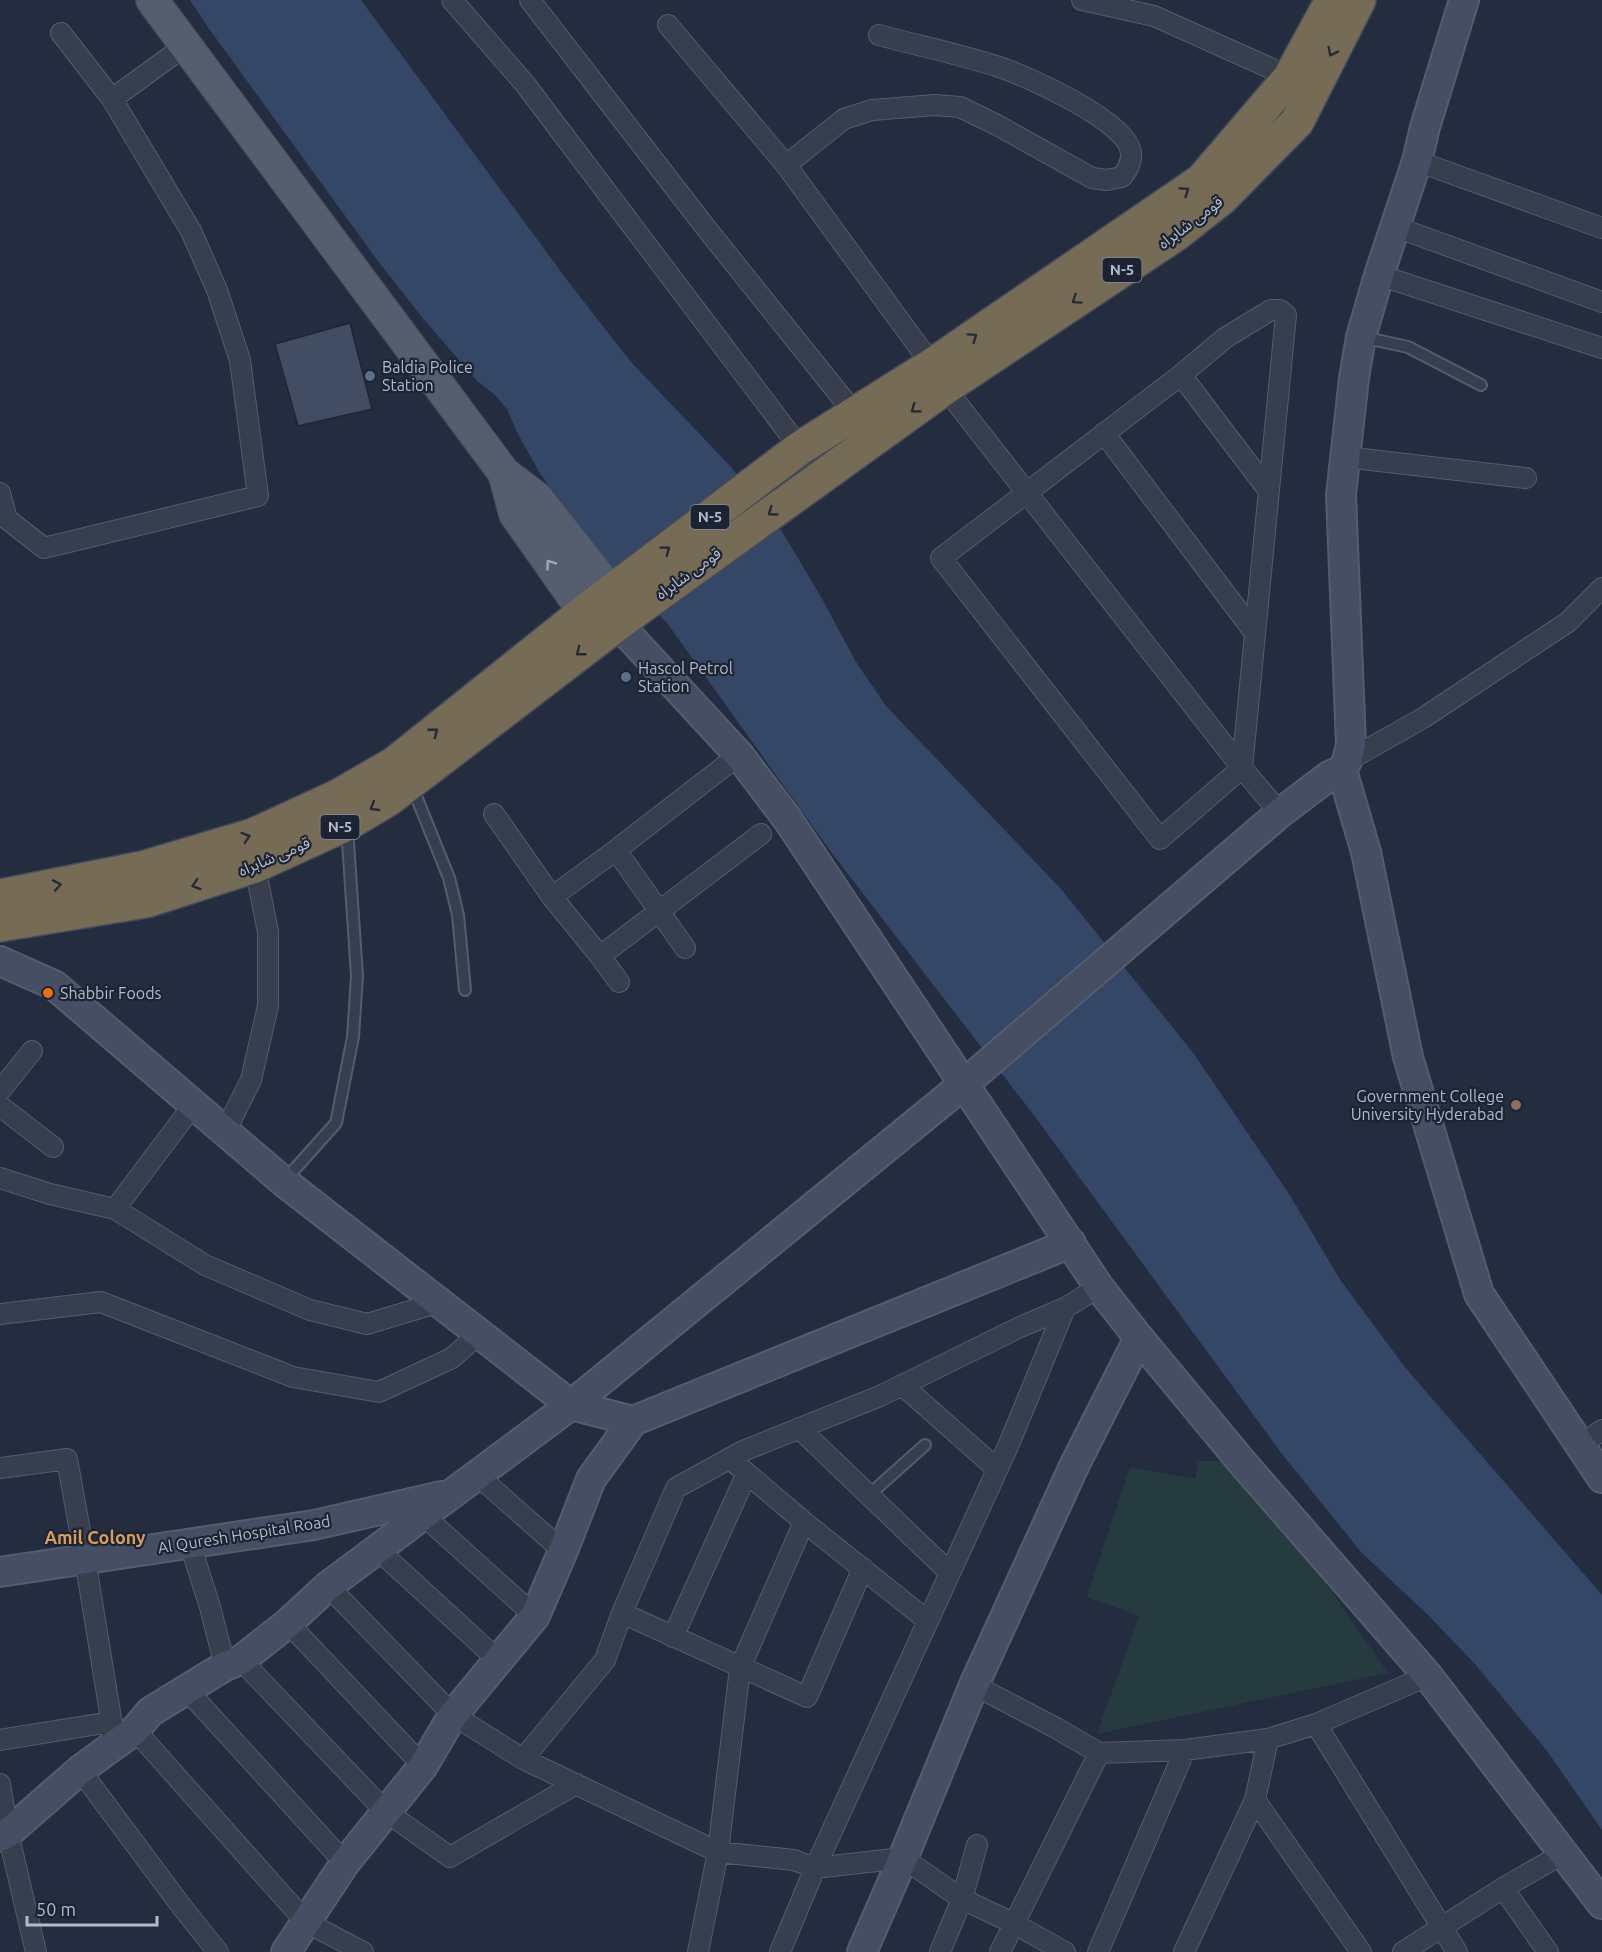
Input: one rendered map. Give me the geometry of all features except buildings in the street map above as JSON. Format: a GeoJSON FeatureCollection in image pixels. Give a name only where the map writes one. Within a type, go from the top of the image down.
{"type":"FeatureCollection","features":[{"type":"Feature","properties":{"kind":"highway","name":"قومی شاہراہ"},"geometry":{"type":"LineString","coordinates":[[1166,223],[1290,77],[1332,0]]}},
{"type":"Feature","properties":{"kind":"highway","name":"قومی شاہراہ"},"geometry":{"type":"LineString","coordinates":[[0,925],[146,901],[255,866],[347,824],[584,612],[618,604],[820,478],[938,376],[1166,223],[1222,198],[1297,122],[1359,0]]}},
{"type":"Feature","properties":{"kind":"highway","name":"قومی شاہراہ"},"geometry":{"type":"LineString","coordinates":[[0,896],[142,868],[252,835],[338,796],[403,773],[618,604],[800,448],[855,414],[938,376]]}},
{"type":"Feature","properties":{"kind":"main road"},"geometry":{"type":"LineString","coordinates":[[152,0],[504,472],[537,498],[618,604]]}},
{"type":"Feature","properties":{"kind":"main road"},"geometry":{"type":"LineString","coordinates":[[504,472],[515,514],[584,612]]}},
{"type":"Feature","properties":{"kind":"street"},"geometry":{"type":"LineString","coordinates":[[452,0],[532,93],[800,448]]}},
{"type":"Feature","properties":{"kind":"street"},"geometry":{"type":"LineString","coordinates":[[530,0],[706,228],[855,414]]}},
{"type":"Feature","properties":{"kind":"street"},"geometry":{"type":"LineString","coordinates":[[1082,0],[1154,16],[1290,77]]}},
{"type":"Feature","properties":{"kind":"street"},"geometry":{"type":"LineString","coordinates":[[1464,0],[1425,127],[1417,161],[1378,275],[1361,337],[1354,378],[1341,495],[1352,745],[1345,766],[1366,852],[1408,1057],[1479,1294],[1591,1438],[1602,1478]]}},
{"type":"Feature","properties":{"kind":"street"},"geometry":{"type":"LineString","coordinates":[[668,25],[786,165],[938,376],[1242,768],[1280,813]]}},
{"type":"Feature","properties":{"kind":"street"},"geometry":{"type":"LineString","coordinates":[[0,493],[7,519],[44,548],[258,496],[240,360],[217,290],[190,231],[112,99],[61,33]]}},
{"type":"Feature","properties":{"kind":"street"},"geometry":{"type":"LineString","coordinates":[[786,165],[844,119],[872,110],[935,105],[960,107],[1092,178],[1107,180],[1122,177],[1130,167],[1131,150],[1119,130],[1063,94],[1000,67],[879,35]]}},
{"type":"Feature","properties":{"kind":"street"},"geometry":{"type":"LineString","coordinates":[[112,99],[185,46]]}},
{"type":"Feature","properties":{"kind":"street"},"geometry":{"type":"LineString","coordinates":[[1417,161],[1602,228]]}},
{"type":"Feature","properties":{"kind":"street"},"geometry":{"type":"LineString","coordinates":[[1396,227],[1602,302]]}},
{"type":"Feature","properties":{"kind":"street"},"geometry":{"type":"LineString","coordinates":[[1378,275],[1602,348]]}},
{"type":"Feature","properties":{"kind":"street"},"geometry":{"type":"LineString","coordinates":[[1271,310],[1280,310],[1286,315],[1242,768],[1160,839],[941,558],[1104,433],[1225,338],[1271,310]]}},
{"type":"Feature","properties":{"kind":"street"},"geometry":{"type":"LineString","coordinates":[[1180,375],[1269,491]]}},
{"type":"Feature","properties":{"kind":"street"},"geometry":{"type":"LineString","coordinates":[[1104,433],[1255,633]]}},
{"type":"Feature","properties":{"kind":"street"},"geometry":{"type":"LineString","coordinates":[[1345,457],[1526,478]]}},
{"type":"Feature","properties":{"kind":"street"},"geometry":{"type":"LineString","coordinates":[[4,1835],[80,1770],[118,1733],[186,1689],[233,1663],[288,1623],[328,1586],[571,1405],[964,1084],[1280,813],[1329,776],[1424,718],[1568,622],[1600,594]]}},
{"type":"Feature","properties":{"kind":"street"},"geometry":{"type":"LineString","coordinates":[[618,604],[788,820],[1100,1287],[1139,1338],[1241,1461],[1428,1676],[1602,1904]]}},
{"type":"Feature","properties":{"kind":"street"},"geometry":{"type":"LineString","coordinates":[[552,897],[739,755]]}},
{"type":"Feature","properties":{"kind":"street"},"geometry":{"type":"LineString","coordinates":[[494,814],[552,897],[619,982]]}},
{"type":"Feature","properties":{"kind":"street"},"geometry":{"type":"LineString","coordinates":[[600,956],[761,834]]}},
{"type":"Feature","properties":{"kind":"street"},"geometry":{"type":"LineString","coordinates":[[616,850],[685,948]]}},
{"type":"Feature","properties":{"kind":"street"},"geometry":{"type":"LineString","coordinates":[[226,1130],[251,1080],[268,1006],[267,932],[255,866]]}},
{"type":"Feature","properties":{"kind":"street"},"geometry":{"type":"LineString","coordinates":[[0,961],[54,985],[284,1182],[571,1405],[633,1421]]}},
{"type":"Feature","properties":{"kind":"street"},"geometry":{"type":"LineString","coordinates":[[0,1091],[32,1051]]}},
{"type":"Feature","properties":{"kind":"street"},"geometry":{"type":"LineString","coordinates":[[115,1209],[194,1104]]}},
{"type":"Feature","properties":{"kind":"street"},"geometry":{"type":"LineString","coordinates":[[0,1106],[52,1147]]}},
{"type":"Feature","properties":{"kind":"street"},"geometry":{"type":"LineString","coordinates":[[0,1178],[50,1194],[115,1209],[205,1265],[309,1310],[367,1324],[440,1302]]}},
{"type":"Feature","properties":{"kind":"street"},"geometry":{"type":"LineString","coordinates":[[286,1952],[345,1863],[423,1766],[453,1715],[535,1616],[591,1479],[633,1421],[1071,1243]]}},
{"type":"Feature","properties":{"kind":"street"},"geometry":{"type":"LineString","coordinates":[[523,1759],[605,1660],[622,1613],[676,1488],[743,1451],[902,1385],[1065,1308],[1100,1287]]}},
{"type":"Feature","properties":{"kind":"street"},"geometry":{"type":"LineString","coordinates":[[0,1314],[101,1302],[292,1377],[379,1392],[452,1358],[480,1333]]}},
{"type":"Feature","properties":{"kind":"street"},"geometry":{"type":"LineString","coordinates":[[780,1952],[815,1868],[997,1469],[1065,1308]]}},
{"type":"Feature","properties":{"kind":"street"},"geometry":{"type":"LineString","coordinates":[[862,1952],[974,1685],[1075,1464],[1139,1338]]}},
{"type":"Feature","properties":{"kind":"street"},"geometry":{"type":"LineString","coordinates":[[902,1385],[997,1469]]}},
{"type":"Feature","properties":{"kind":"street"},"geometry":{"type":"LineString","coordinates":[[799,1428],[949,1572]]}},
{"type":"Feature","properties":{"kind":"street"},"geometry":{"type":"LineString","coordinates":[[0,1468],[67,1459],[118,1733],[306,1922],[355,1950]]}},
{"type":"Feature","properties":{"kind":"street"},"geometry":{"type":"LineString","coordinates":[[730,1459],[804,1522],[928,1621]]}},
{"type":"Feature","properties":{"kind":"street"},"geometry":{"type":"LineString","coordinates":[[673,1637],[747,1473]]}},
{"type":"Feature","properties":{"kind":"street"},"geometry":{"type":"LineString","coordinates":[[477,1475],[563,1551]]}},
{"type":"Feature","properties":{"kind":"street","name":"Al Quresh Hospital Road"},"geometry":{"type":"LineString","coordinates":[[0,1572],[314,1525],[452,1493]]}},
{"type":"Feature","properties":{"kind":"street"},"geometry":{"type":"LineString","coordinates":[[423,1515],[535,1616]]}},
{"type":"Feature","properties":{"kind":"street"},"geometry":{"type":"LineString","coordinates":[[698,1952],[718,1852],[740,1668],[804,1522]]}},
{"type":"Feature","properties":{"kind":"street"},"geometry":{"type":"LineString","coordinates":[[190,1544],[210,1607],[233,1663],[386,1811],[450,1857],[576,1784]]}},
{"type":"Feature","properties":{"kind":"street"},"geometry":{"type":"LineString","coordinates":[[377,1549],[499,1661]]}},
{"type":"Feature","properties":{"kind":"street"},"geometry":{"type":"LineString","coordinates":[[622,1613],[807,1697],[863,1568]]}},
{"type":"Feature","properties":{"kind":"street"},"geometry":{"type":"LineString","coordinates":[[328,1586],[453,1715],[523,1759],[718,1852],[794,1860],[815,1868],[903,1858],[962,1899],[1013,1923],[1065,1952]]}},
{"type":"Feature","properties":{"kind":"street"},"geometry":{"type":"LineString","coordinates":[[288,1623],[423,1766]]}},
{"type":"Feature","properties":{"kind":"street"},"geometry":{"type":"LineString","coordinates":[[974,1685],[1099,1753],[1185,1750],[1268,1739],[1316,1724],[1428,1676]]}},
{"type":"Feature","properties":{"kind":"street"},"geometry":{"type":"LineString","coordinates":[[186,1689],[345,1863]]}},
{"type":"Feature","properties":{"kind":"street"},"geometry":{"type":"LineString","coordinates":[[1316,1724],[1457,1952]]}},
{"type":"Feature","properties":{"kind":"street"},"geometry":{"type":"LineString","coordinates":[[0,1740],[118,1733]]}},
{"type":"Feature","properties":{"kind":"street"},"geometry":{"type":"LineString","coordinates":[[1184,1952],[1255,1800],[1268,1739]]}},
{"type":"Feature","properties":{"kind":"street"},"geometry":{"type":"LineString","coordinates":[[1098,1952],[1185,1750]]}},
{"type":"Feature","properties":{"kind":"street"},"geometry":{"type":"LineString","coordinates":[[1000,1952],[1099,1753]]}},
{"type":"Feature","properties":{"kind":"street"},"geometry":{"type":"LineString","coordinates":[[80,1770],[218,1952]]}},
{"type":"Feature","properties":{"kind":"street"},"geometry":{"type":"LineString","coordinates":[[0,1784],[4,1835],[36,1952]]}},
{"type":"Feature","properties":{"kind":"street"},"geometry":{"type":"LineString","coordinates":[[1255,1800],[1362,1952]]}},
{"type":"Feature","properties":{"kind":"street"},"geometry":{"type":"LineString","coordinates":[[940,1952],[962,1899],[977,1845]]}},
{"type":"Feature","properties":{"kind":"street"},"geometry":{"type":"LineString","coordinates":[[1403,1952],[1503,1888],[1564,1853]]}},
{"type":"Feature","properties":{"kind":"street"},"geometry":{"type":"LineString","coordinates":[[1503,1888],[1548,1952]]}},
{"type":"Feature","properties":{"kind":"lane"},"geometry":{"type":"LineString","coordinates":[[1361,337],[1408,347],[1481,385]]}},
{"type":"Feature","properties":{"kind":"lane"},"geometry":{"type":"LineString","coordinates":[[403,773],[449,878],[458,915],[465,990]]}},
{"type":"Feature","properties":{"kind":"lane"},"geometry":{"type":"LineString","coordinates":[[284,1182],[336,1123],[353,1037],[357,976],[347,824]]}},
{"type":"Feature","properties":{"kind":"lane"},"geometry":{"type":"LineString","coordinates":[[869,1495],[925,1444]]}},
{"type":"Feature","properties":{"kind":"green space"},"geometry":{"type":"Polygon","coordinates":[[[1197,1461],[1241,1461],[1388,1673],[1097,1734],[1139,1616],[1087,1597],[1130,1467],[1196,1479],[1197,1461]]]}},
{"type":"Feature","properties":{"kind":"water"},"geometry":{"type":"Polygon","coordinates":[[[190,0],[361,0],[573,288],[631,362],[731,467],[783,533],[856,662],[886,706],[1061,889],[1194,1054],[1289,1194],[1341,1281],[1404,1366],[1602,1595],[1602,1830],[1547,1751],[1474,1663],[1428,1615],[1361,1552],[1282,1454],[1036,1118],[834,856],[667,623],[600,554],[563,509],[538,470],[507,409],[495,395],[477,381],[421,316],[378,261],[190,0]]]}},
{"type":"Feature","properties":{"kind":"place","name":"Baldia Police Station"},"geometry":{"type":"Point","coordinates":[370,376]}},
{"type":"Feature","properties":{"kind":"place","name":"Hascol Petrol Station"},"geometry":{"type":"Point","coordinates":[626,677]}},
{"type":"Feature","properties":{"kind":"place","name":"Shabbir Foods"},"geometry":{"type":"Point","coordinates":[48,993]}},
{"type":"Feature","properties":{"kind":"place","name":"Government College University Hyderabad"},"geometry":{"type":"Point","coordinates":[1516,1105]}},
{"type":"Feature","properties":{"kind":"district","name":"Amil Colony"},"geometry":{"type":"Point","coordinates":[95,1538]}}]}
